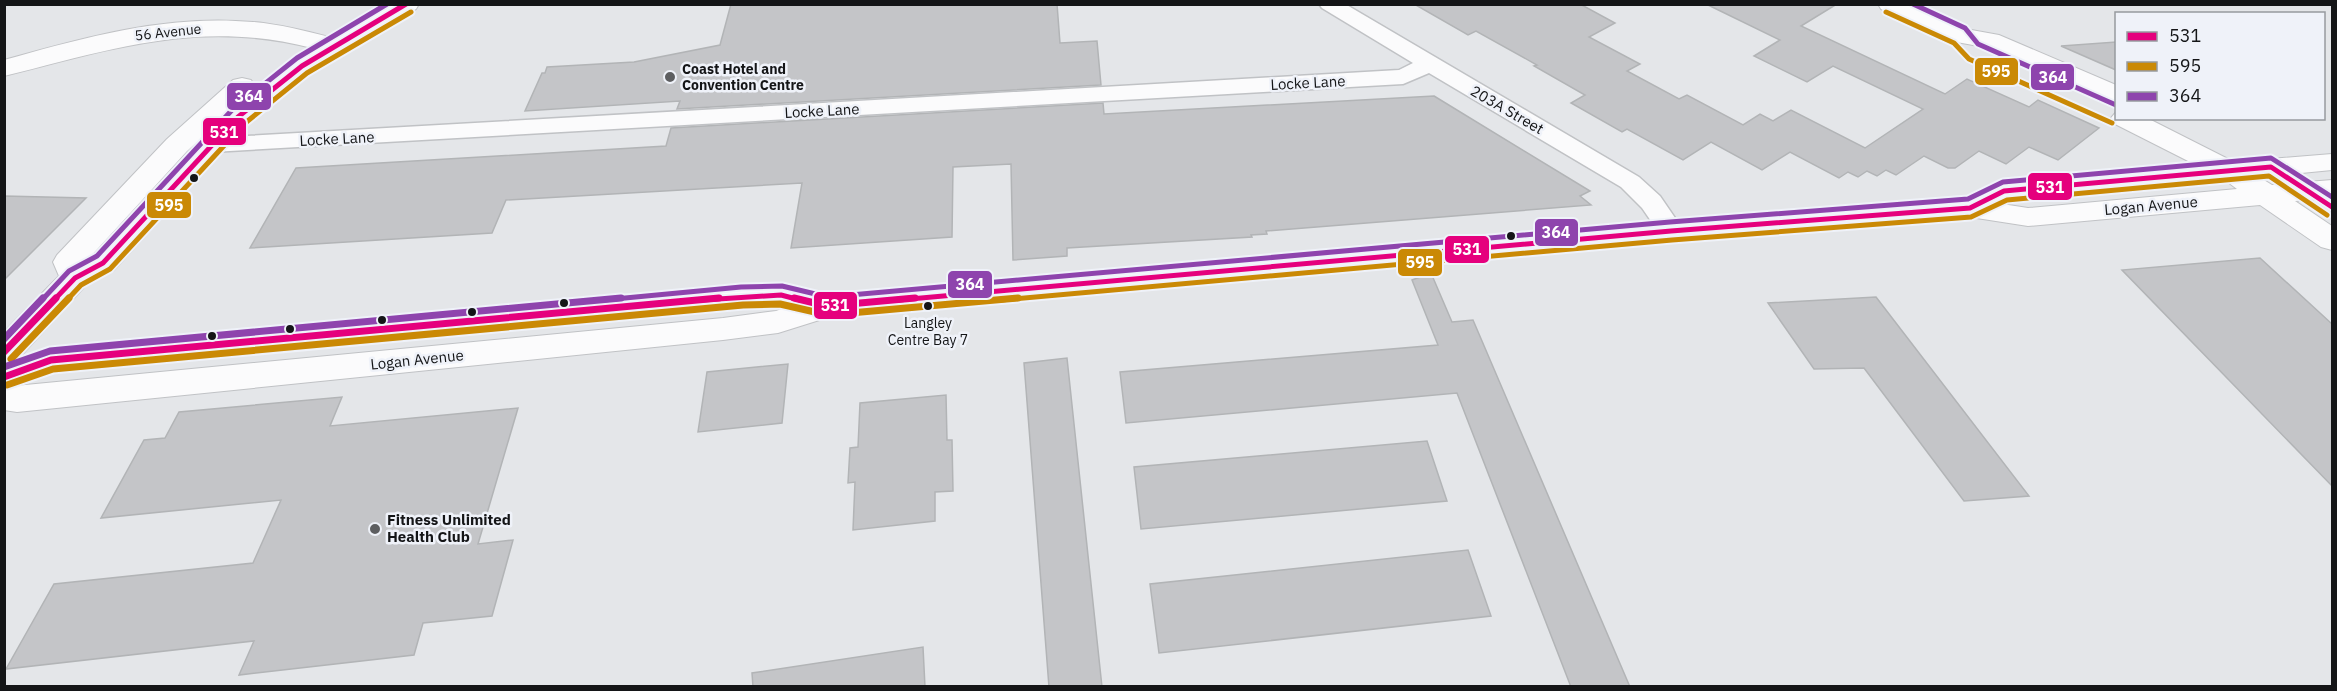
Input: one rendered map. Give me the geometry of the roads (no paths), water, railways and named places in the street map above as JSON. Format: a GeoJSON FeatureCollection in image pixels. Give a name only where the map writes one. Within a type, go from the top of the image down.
{"type":"FeatureCollection","features":[{"type":"Feature","properties":{"kind":"main road"},"geometry":{"type":"LineString","coordinates":[[4,353],[75,278],[103,263],[238,117],[302,66],[322,43],[377,4]]}},
{"type":"Feature","properties":{"kind":"main road"},"geometry":{"type":"LineString","coordinates":[[75,278],[68,262],[177,145],[241,87],[322,43],[407,4]]}},
{"type":"Feature","properties":{"kind":"main road"},"geometry":{"type":"LineString","coordinates":[[1890,4],[1960,36],[1990,40],[2115,94]]}},
{"type":"Feature","properties":{"kind":"main road","name":"56 Avenue"},"geometry":{"type":"LineString","coordinates":[[4,68],[119,38],[187,28],[252,29],[322,43]]}},
{"type":"Feature","properties":{"kind":"main road"},"geometry":{"type":"LineString","coordinates":[[1960,36],[1973,51],[2115,115]]}},
{"type":"Feature","properties":{"kind":"main road"},"geometry":{"type":"LineString","coordinates":[[2135,120],[2219,139],[2271,181],[2332,240]]}},
{"type":"Feature","properties":{"kind":"main road"},"geometry":{"type":"LineString","coordinates":[[2166,126],[2232,172],[2271,181]]}},
{"type":"Feature","properties":{"kind":"main road"},"geometry":{"type":"LineString","coordinates":[[2164,176],[2166,126]]}},
{"type":"Feature","properties":{"kind":"main road","name":"Logan Avenue"},"geometry":{"type":"LineString","coordinates":[[4,397],[17,399],[723,329],[778,322],[827,306],[1671,231],[1970,208],[2028,217],[2271,181],[2332,162]]}},
{"type":"Feature","properties":{"kind":"main road","name":"Logan Avenue"},"geometry":{"type":"LineString","coordinates":[[1970,208],[2004,191],[2232,172]]}},
{"type":"Feature","properties":{"kind":"main road","name":"Logan Avenue"},"geometry":{"type":"LineString","coordinates":[[2271,181],[2325,195]]}},
{"type":"Feature","properties":{"kind":"main road","name":"Logan Avenue"},"geometry":{"type":"LineString","coordinates":[[4,377],[51,360],[742,296],[781,295],[827,306]]}},
{"type":"Feature","properties":{"kind":"street","name":"203A Street"},"geometry":{"type":"LineString","coordinates":[[1329,4],[1630,183],[1651,202],[1671,231]]}},
{"type":"Feature","properties":{"kind":"street","name":"Locke Lane"},"geometry":{"type":"LineString","coordinates":[[212,145],[1403,77],[1430,64]]}},
{"type":"Feature","properties":{"kind":"place","name":"Coast Hotel and Convention Centre"},"geometry":{"type":"Point","coordinates":[670,77]}},
{"type":"Feature","properties":{"kind":"place","name":"Langley Centre Bay 7"},"geometry":{"type":"Point","coordinates":[928,306]}},
{"type":"Feature","properties":{"kind":"place","name":"Fitness Unlimited Health Club"},"geometry":{"type":"Point","coordinates":[375,529]}}]}
